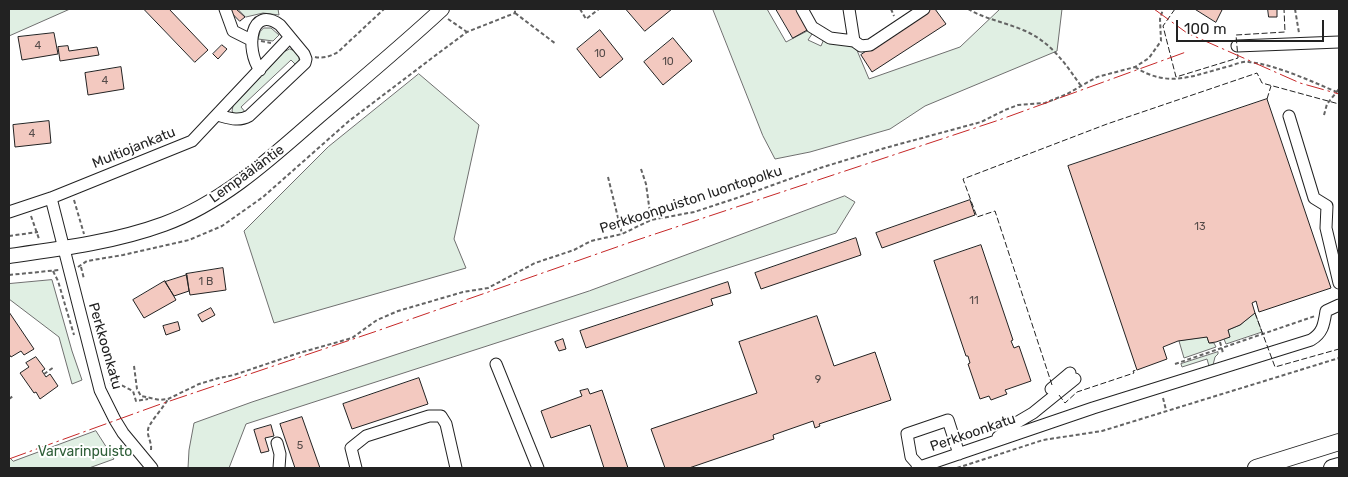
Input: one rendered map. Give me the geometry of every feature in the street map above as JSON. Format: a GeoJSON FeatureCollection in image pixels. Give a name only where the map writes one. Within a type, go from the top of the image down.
{"type":"FeatureCollection","features":[{"type":"Feature","properties":{"kind":"highway"},"geometry":{"type":"LineString","coordinates":[[1256,468],[1339,442]]}},
{"type":"Feature","properties":{"kind":"highway"},"geometry":{"type":"LineString","coordinates":[[1332,468],[1339,466]]}},
{"type":"Feature","properties":{"kind":"main road","name":"Lempääläntie"},"geometry":{"type":"LineString","coordinates":[[9,256],[63,248],[133,234],[164,224],[206,204],[231,189],[275,155],[444,13]]}},
{"type":"Feature","properties":{"kind":"street"},"geometry":{"type":"LineString","coordinates":[[225,9],[234,31],[251,40]]}},
{"type":"Feature","properties":{"kind":"street"},"geometry":{"type":"LineString","coordinates":[[802,9],[812,27],[830,38],[854,41],[861,46],[870,45],[924,9]]}},
{"type":"Feature","properties":{"kind":"street"},"geometry":{"type":"LineString","coordinates":[[849,9],[854,41]]}},
{"type":"Feature","properties":{"kind":"street"},"geometry":{"type":"LineString","coordinates":[[217,115],[236,120],[249,116],[302,67],[306,59],[304,54],[275,21],[265,20],[255,27],[252,32],[252,54],[257,67]]}},
{"type":"Feature","properties":{"kind":"street","name":"Multiojankatu"},"geometry":{"type":"LineString","coordinates":[[10,208],[27,207],[192,141],[217,115],[257,67],[290,37]]}},
{"type":"Feature","properties":{"kind":"street"},"geometry":{"type":"LineString","coordinates":[[1237,46],[1339,42]]}},
{"type":"Feature","properties":{"kind":"street"},"geometry":{"type":"LineString","coordinates":[[1289,116],[1314,198],[1327,206],[1326,228],[1339,283]]}},
{"type":"Feature","properties":{"kind":"street"},"geometry":{"type":"LineString","coordinates":[[51,198],[63,248]]}},
{"type":"Feature","properties":{"kind":"street","name":"Perkkoonkatu"},"geometry":{"type":"LineString","coordinates":[[63,248],[100,390],[115,420],[152,468]]}},
{"type":"Feature","properties":{"kind":"street"},"geometry":{"type":"LineString","coordinates":[[1326,311],[1339,306]]}},
{"type":"Feature","properties":{"kind":"street","name":"Perkkoonkatu"},"geometry":{"type":"LineString","coordinates":[[918,468],[1039,426],[1311,340],[1319,335],[1322,330],[1326,311]]}},
{"type":"Feature","properties":{"kind":"street"},"geometry":{"type":"LineString","coordinates":[[496,364],[538,468]]}},
{"type":"Feature","properties":{"kind":"street"},"geometry":{"type":"LineString","coordinates":[[990,442],[1016,423],[1030,406],[1073,376]]}},
{"type":"Feature","properties":{"kind":"street"},"geometry":{"type":"LineString","coordinates":[[356,468],[351,448],[366,436],[429,416],[441,416],[446,424],[456,468]]}},
{"type":"Feature","properties":{"kind":"street"},"geometry":{"type":"LineString","coordinates":[[918,468],[911,457],[907,434],[948,420],[959,454]]}},
{"type":"Feature","properties":{"kind":"street"},"geometry":{"type":"LineString","coordinates":[[277,443],[280,454],[279,468]]}},
{"type":"Feature","properties":{"kind":"path"},"geometry":{"type":"LineString","coordinates":[[320,58],[338,52],[384,9]]}},
{"type":"Feature","properties":{"kind":"path"},"geometry":{"type":"LineString","coordinates":[[580,9],[586,19],[598,9]]}},
{"type":"Feature","properties":{"kind":"path"},"geometry":{"type":"LineString","coordinates":[[968,9],[978,15],[1023,30],[1045,42],[1061,57],[1081,86]]}},
{"type":"Feature","properties":{"kind":"path","name":"Perkkoonpuiston luontopolku"},"geometry":{"type":"LineString","coordinates":[[150,399],[168,399],[199,384],[341,342],[352,338],[378,320],[398,311],[463,292],[488,288],[535,263],[574,250],[591,242],[622,234],[652,220],[694,212],[734,200],[820,168],[981,122],[994,114],[1018,105],[1045,103],[1067,94],[1096,76],[1134,67],[1148,58],[1161,41],[1160,19],[1163,9]]}},
{"type":"Feature","properties":{"kind":"path"},"geometry":{"type":"LineString","coordinates":[[1295,9],[1300,43]]}},
{"type":"Feature","properties":{"kind":"path"},"geometry":{"type":"LineString","coordinates":[[444,13],[467,32]]}},
{"type":"Feature","properties":{"kind":"path"},"geometry":{"type":"LineString","coordinates":[[85,286],[81,266],[87,261],[189,240],[222,226],[248,209],[349,122],[467,32],[515,13]]}},
{"type":"Feature","properties":{"kind":"path"},"geometry":{"type":"LineString","coordinates":[[515,13],[556,44]]}},
{"type":"Feature","properties":{"kind":"path"},"geometry":{"type":"LineString","coordinates":[[251,40],[273,43],[257,67]]}},
{"type":"Feature","properties":{"kind":"path"},"geometry":{"type":"LineString","coordinates":[[1134,67],[1146,74],[1173,80],[1247,61],[1280,70],[1338,92]]}},
{"type":"Feature","properties":{"kind":"path"},"geometry":{"type":"LineString","coordinates":[[1324,115],[1327,104],[1339,89]]}},
{"type":"Feature","properties":{"kind":"path"},"geometry":{"type":"LineString","coordinates":[[641,169],[646,184],[652,220]]}},
{"type":"Feature","properties":{"kind":"path"},"geometry":{"type":"LineString","coordinates":[[608,177],[622,234]]}},
{"type":"Feature","properties":{"kind":"path"},"geometry":{"type":"LineString","coordinates":[[71,190],[87,243]]}},
{"type":"Feature","properties":{"kind":"path"},"geometry":{"type":"LineString","coordinates":[[27,207],[38,232],[45,271]]}},
{"type":"Feature","properties":{"kind":"path"},"geometry":{"type":"LineString","coordinates":[[9,236],[38,232]]}},
{"type":"Feature","properties":{"kind":"path"},"geometry":{"type":"LineString","coordinates":[[9,274],[53,270]]}},
{"type":"Feature","properties":{"kind":"path"},"geometry":{"type":"LineString","coordinates":[[1175,364],[1326,311]]}},
{"type":"Feature","properties":{"kind":"path"},"geometry":{"type":"LineString","coordinates":[[1220,342],[1224,353]]}},
{"type":"Feature","properties":{"kind":"path"},"geometry":{"type":"LineString","coordinates":[[957,468],[1043,440],[1102,431],[1339,358]]}},
{"type":"Feature","properties":{"kind":"path"},"geometry":{"type":"LineString","coordinates":[[134,366],[137,389],[141,396],[150,399]]}},
{"type":"Feature","properties":{"kind":"path"},"geometry":{"type":"LineString","coordinates":[[44,374],[54,367]]}},
{"type":"Feature","properties":{"kind":"path"},"geometry":{"type":"LineString","coordinates":[[107,384],[116,382],[133,391],[136,401],[150,399]]}},
{"type":"Feature","properties":{"kind":"path"},"geometry":{"type":"LineString","coordinates":[[1160,387],[1166,410]]}},
{"type":"Feature","properties":{"kind":"path"},"geometry":{"type":"LineString","coordinates":[[9,399],[13,396]]}},
{"type":"Feature","properties":{"kind":"path"},"geometry":{"type":"LineString","coordinates":[[146,449],[151,455],[152,446],[148,434],[149,425],[168,399]]}},
{"type":"Feature","properties":{"kind":"green space"},"geometry":{"type":"Polygon","coordinates":[[[9,9],[70,9],[9,36],[9,9]]]}},
{"type":"Feature","properties":{"kind":"green space"},"geometry":{"type":"Polygon","coordinates":[[[238,9],[278,9],[279,15],[263,13],[246,17],[238,9]]]}},
{"type":"Feature","properties":{"kind":"green space"},"geometry":{"type":"Polygon","coordinates":[[[713,9],[767,9],[786,42],[809,30],[812,34],[808,40],[821,46],[824,39],[856,48],[869,79],[960,47],[1000,9],[1062,9],[1057,51],[925,106],[890,129],[810,152],[775,159],[763,136],[713,9]]]}},
{"type":"Feature","properties":{"kind":"green space"},"geometry":{"type":"Polygon","coordinates":[[[264,28],[271,28],[279,35],[273,41],[258,39],[260,32],[264,28]]]}},
{"type":"Feature","properties":{"kind":"green space"},"geometry":{"type":"Polygon","coordinates":[[[290,49],[295,51],[298,56],[297,66],[291,60],[241,107],[246,113],[242,115],[234,114],[232,111],[233,106],[284,52],[290,49]]]}},
{"type":"Feature","properties":{"kind":"green space"},"geometry":{"type":"Polygon","coordinates":[[[419,74],[479,125],[454,239],[466,268],[274,323],[244,231],[328,147],[419,74]]]}},
{"type":"Feature","properties":{"kind":"green space"},"geometry":{"type":"Polygon","coordinates":[[[845,196],[855,202],[836,233],[246,424],[229,468],[188,468],[194,423],[252,402],[589,291],[845,196]]]}},
{"type":"Feature","properties":{"kind":"green space"},"geometry":{"type":"Polygon","coordinates":[[[52,280],[82,380],[72,384],[59,337],[9,299],[9,284],[52,280]]]}},
{"type":"Feature","properties":{"kind":"green space"},"geometry":{"type":"Polygon","coordinates":[[[1255,313],[1262,332],[1226,344],[1224,339],[1228,330],[1240,325],[1255,313]]]}},
{"type":"Feature","properties":{"kind":"green space"},"geometry":{"type":"Polygon","coordinates":[[[1207,337],[1209,343],[1214,343],[1216,347],[1184,358],[1179,341],[1207,337]]]}},
{"type":"Feature","properties":{"kind":"green space"},"geometry":{"type":"Polygon","coordinates":[[[1218,352],[1213,365],[1209,366],[1207,359],[1182,367],[1181,364],[1218,352]]]}},
{"type":"Feature","properties":{"kind":"green space","name":"Varvarinpuisto"},"geometry":{"type":"Polygon","coordinates":[[[96,431],[114,459],[89,468],[9,468],[9,457],[13,461],[96,431]]]}},
{"type":"Feature","properties":{"kind":"building"},"geometry":{"type":"Polygon","coordinates":[[[144,9],[169,9],[208,50],[195,62],[144,9]]]}},
{"type":"Feature","properties":{"kind":"building"},"geometry":{"type":"Polygon","coordinates":[[[228,9],[236,9],[245,17],[240,21],[228,9]]]}},
{"type":"Feature","properties":{"kind":"building"},"geometry":{"type":"Polygon","coordinates":[[[626,9],[672,9],[645,31],[626,9]]]}},
{"type":"Feature","properties":{"kind":"building"},"geometry":{"type":"Polygon","coordinates":[[[776,9],[798,9],[809,29],[793,38],[776,9]]]}},
{"type":"Feature","properties":{"kind":"building"},"geometry":{"type":"Polygon","coordinates":[[[928,9],[935,9],[946,24],[872,72],[861,55],[928,9]]]}},
{"type":"Feature","properties":{"kind":"building"},"geometry":{"type":"Polygon","coordinates":[[[1195,9],[1219,9],[1222,10],[1216,22],[1195,9]]]}},
{"type":"Feature","properties":{"kind":"building"},"geometry":{"type":"Polygon","coordinates":[[[1268,9],[1277,9],[1277,17],[1269,17],[1268,9]]]}},
{"type":"Feature","properties":{"kind":"building"},"geometry":{"type":"Polygon","coordinates":[[[600,30],[623,59],[600,78],[577,49],[600,30]]]}},
{"type":"Feature","properties":{"kind":"building"},"geometry":{"type":"Polygon","coordinates":[[[54,33],[58,54],[22,60],[18,37],[54,33]]]}},
{"type":"Feature","properties":{"kind":"building"},"geometry":{"type":"Polygon","coordinates":[[[673,38],[692,61],[663,85],[644,62],[673,38]]]}},
{"type":"Feature","properties":{"kind":"building"},"geometry":{"type":"Polygon","coordinates":[[[222,45],[227,49],[218,59],[213,54],[222,45]]]}},
{"type":"Feature","properties":{"kind":"building"},"geometry":{"type":"Polygon","coordinates":[[[68,46],[69,51],[97,47],[99,55],[60,61],[58,47],[68,46]]]}},
{"type":"Feature","properties":{"kind":"building"},"geometry":{"type":"Polygon","coordinates":[[[121,67],[124,89],[88,95],[85,73],[121,67]]]}},
{"type":"Feature","properties":{"kind":"building"},"geometry":{"type":"Polygon","coordinates":[[[1267,99],[1331,288],[1259,312],[1256,301],[1252,303],[1255,313],[1240,325],[1228,330],[1230,337],[1209,343],[1207,337],[1178,341],[1163,347],[1167,359],[1137,370],[1068,166],[1267,99]]]}},
{"type":"Feature","properties":{"kind":"building"},"geometry":{"type":"Polygon","coordinates":[[[49,121],[51,143],[15,147],[13,125],[49,121]]]}},
{"type":"Feature","properties":{"kind":"building"},"geometry":{"type":"Polygon","coordinates":[[[970,200],[975,215],[882,248],[876,233],[970,200]]]}},
{"type":"Feature","properties":{"kind":"building"},"geometry":{"type":"Polygon","coordinates":[[[856,238],[861,255],[761,289],[755,273],[856,238]]]}},
{"type":"Feature","properties":{"kind":"building"},"geometry":{"type":"Polygon","coordinates":[[[981,245],[1013,340],[1011,341],[1014,348],[1019,346],[1031,381],[1005,390],[1007,394],[991,400],[989,396],[980,399],[968,364],[970,363],[968,356],[966,356],[934,261],[981,245]]]}},
{"type":"Feature","properties":{"kind":"building"},"geometry":{"type":"Polygon","coordinates":[[[223,268],[226,290],[190,295],[186,274],[223,268]]]}},
{"type":"Feature","properties":{"kind":"building"},"geometry":{"type":"Polygon","coordinates":[[[187,275],[189,291],[174,296],[165,282],[187,275]]]}},
{"type":"Feature","properties":{"kind":"building"},"geometry":{"type":"Polygon","coordinates":[[[165,281],[176,300],[144,318],[133,300],[165,281]]]}},
{"type":"Feature","properties":{"kind":"building"},"geometry":{"type":"Polygon","coordinates":[[[728,282],[731,293],[711,299],[713,305],[586,348],[580,331],[728,282]]]}},
{"type":"Feature","properties":{"kind":"building"},"geometry":{"type":"Polygon","coordinates":[[[211,308],[215,315],[202,322],[198,315],[211,308]]]}},
{"type":"Feature","properties":{"kind":"building"},"geometry":{"type":"Polygon","coordinates":[[[9,312],[34,349],[24,355],[21,351],[11,357],[9,354],[9,312]]]}},
{"type":"Feature","properties":{"kind":"building"},"geometry":{"type":"Polygon","coordinates":[[[817,316],[834,366],[875,352],[891,400],[819,424],[820,426],[815,428],[813,421],[773,435],[774,439],[689,468],[665,468],[651,429],[757,393],[739,342],[817,316]]]}},
{"type":"Feature","properties":{"kind":"building"},"geometry":{"type":"Polygon","coordinates":[[[178,322],[180,330],[166,335],[163,326],[178,322]]]}},
{"type":"Feature","properties":{"kind":"building"},"geometry":{"type":"Polygon","coordinates":[[[563,339],[566,349],[559,351],[555,342],[563,339]]]}},
{"type":"Feature","properties":{"kind":"building"},"geometry":{"type":"Polygon","coordinates":[[[36,357],[45,369],[42,371],[46,377],[50,374],[58,386],[40,399],[20,373],[29,367],[26,363],[36,357]]]}},
{"type":"Feature","properties":{"kind":"building"},"geometry":{"type":"Polygon","coordinates":[[[419,378],[428,404],[352,429],[343,404],[419,378]]]}},
{"type":"Feature","properties":{"kind":"building"},"geometry":{"type":"Polygon","coordinates":[[[588,389],[590,394],[602,390],[628,468],[604,468],[590,425],[551,438],[541,411],[582,396],[580,391],[588,389]]]}},
{"type":"Feature","properties":{"kind":"building"},"geometry":{"type":"Polygon","coordinates":[[[302,417],[320,468],[295,468],[280,424],[302,417]]]}},
{"type":"Feature","properties":{"kind":"building"},"geometry":{"type":"Polygon","coordinates":[[[271,425],[274,436],[265,438],[269,451],[261,453],[254,430],[271,425]]]}},
{"type":"Feature","properties":{"kind":"fence"},"geometry":{"type":"LineString","coordinates":[[1175,9],[1163,26],[1176,77],[1238,58],[1236,35],[1285,32],[1284,9]]}},
{"type":"Feature","properties":{"kind":"fence"},"geometry":{"type":"LineString","coordinates":[[1052,385],[995,211],[977,217],[963,179],[1107,124],[1257,73],[1262,83],[1339,104]]}},
{"type":"Feature","properties":{"kind":"fence"},"geometry":{"type":"LineString","coordinates":[[1267,99],[1271,86]]}},
{"type":"Feature","properties":{"kind":"fence"},"geometry":{"type":"LineString","coordinates":[[1255,313],[1275,367],[1339,349]]}},
{"type":"Feature","properties":{"kind":"fence"},"geometry":{"type":"LineString","coordinates":[[1059,395],[1065,403],[1077,392],[1134,373],[1133,371],[1137,370]]}},
{"type":"Feature","properties":{"kind":"power"},"geometry":{"type":"LineString","coordinates":[[1154,9],[1187,33],[1300,83],[1339,94]]}},
{"type":"Feature","properties":{"kind":"power"},"geometry":{"type":"LineString","coordinates":[[9,459],[158,405],[634,241],[999,120],[1186,52]]}}]}
